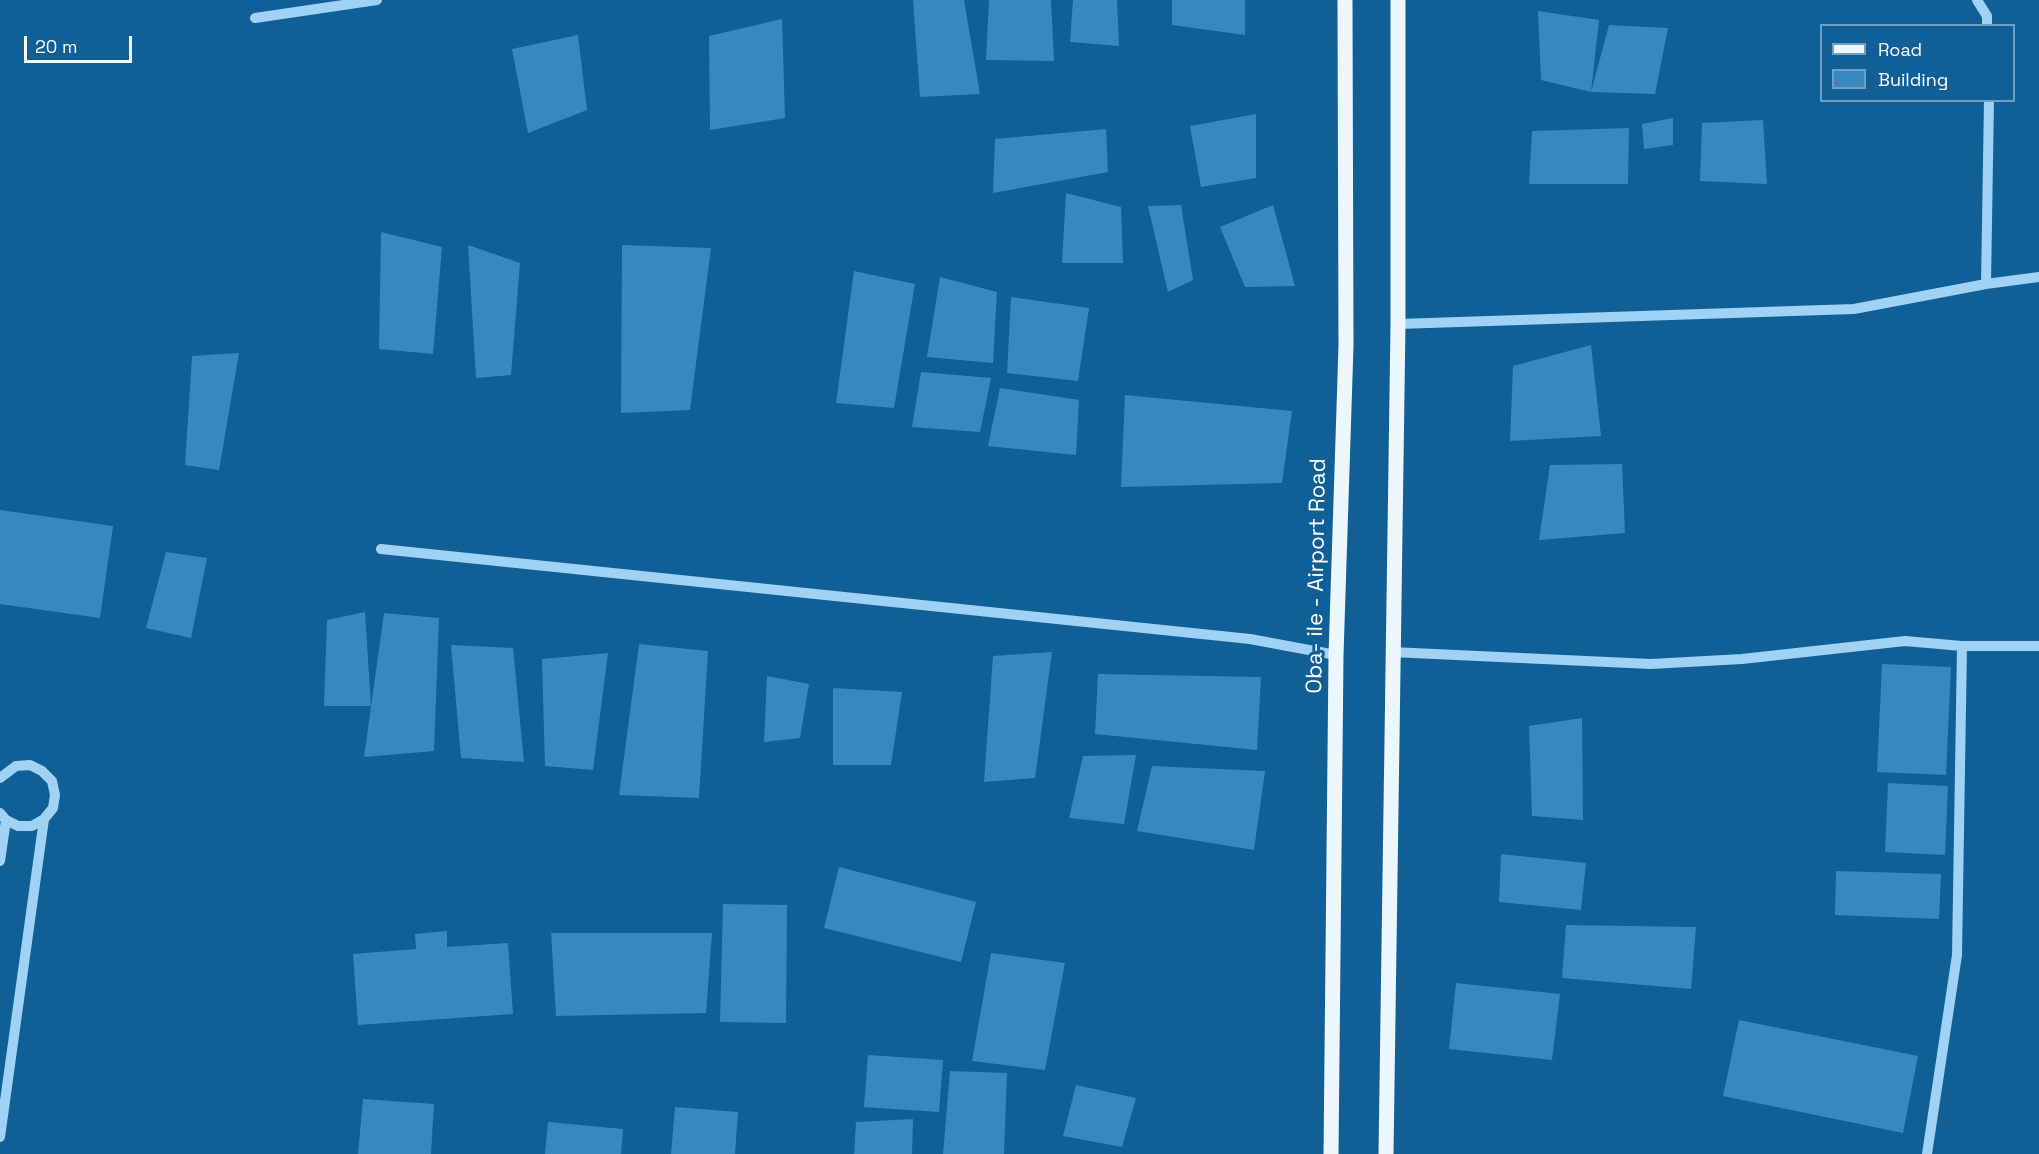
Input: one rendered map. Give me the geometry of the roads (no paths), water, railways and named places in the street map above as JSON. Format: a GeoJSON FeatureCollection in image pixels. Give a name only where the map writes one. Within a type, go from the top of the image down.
{"type":"FeatureCollection","features":[{"type":"Feature","properties":{"kind":"main road","name":"Oba- ile - Airport Road"},"geometry":{"type":"LineString","coordinates":[[1331,1154],[1336,656],[1346,346],[1345,0]]}},
{"type":"Feature","properties":{"kind":"main road"},"geometry":{"type":"LineString","coordinates":[[1386,1154],[1391,652],[1398,324],[1398,0]]}},
{"type":"Feature","properties":{"kind":"street"},"geometry":{"type":"LineString","coordinates":[[255,18],[377,0]]}},
{"type":"Feature","properties":{"kind":"street"},"geometry":{"type":"LineString","coordinates":[[1977,0],[1987,16],[1987,24]]}},
{"type":"Feature","properties":{"kind":"street"},"geometry":{"type":"LineString","coordinates":[[1986,284],[1989,102]]}},
{"type":"Feature","properties":{"kind":"street"},"geometry":{"type":"LineString","coordinates":[[1398,324],[1854,309],[1986,284],[2039,277]]}},
{"type":"Feature","properties":{"kind":"street"},"geometry":{"type":"LineString","coordinates":[[381,549],[1250,639],[1336,656]]}},
{"type":"Feature","properties":{"kind":"street"},"geometry":{"type":"LineString","coordinates":[[1391,652],[1651,664],[1742,659],[1905,641],[1962,646],[2039,646]]}},
{"type":"Feature","properties":{"kind":"street"},"geometry":{"type":"LineString","coordinates":[[1928,1154],[1957,956],[1962,646]]}},
{"type":"Feature","properties":{"kind":"street"},"geometry":{"type":"LineString","coordinates":[[0,778],[16,766],[30,765],[42,771],[52,782],[55,795],[52,808],[44,819],[32,826],[18,826],[3,817],[0,861]]}},
{"type":"Feature","properties":{"kind":"street"},"geometry":{"type":"LineString","coordinates":[[0,1137],[44,819]]}}]}
